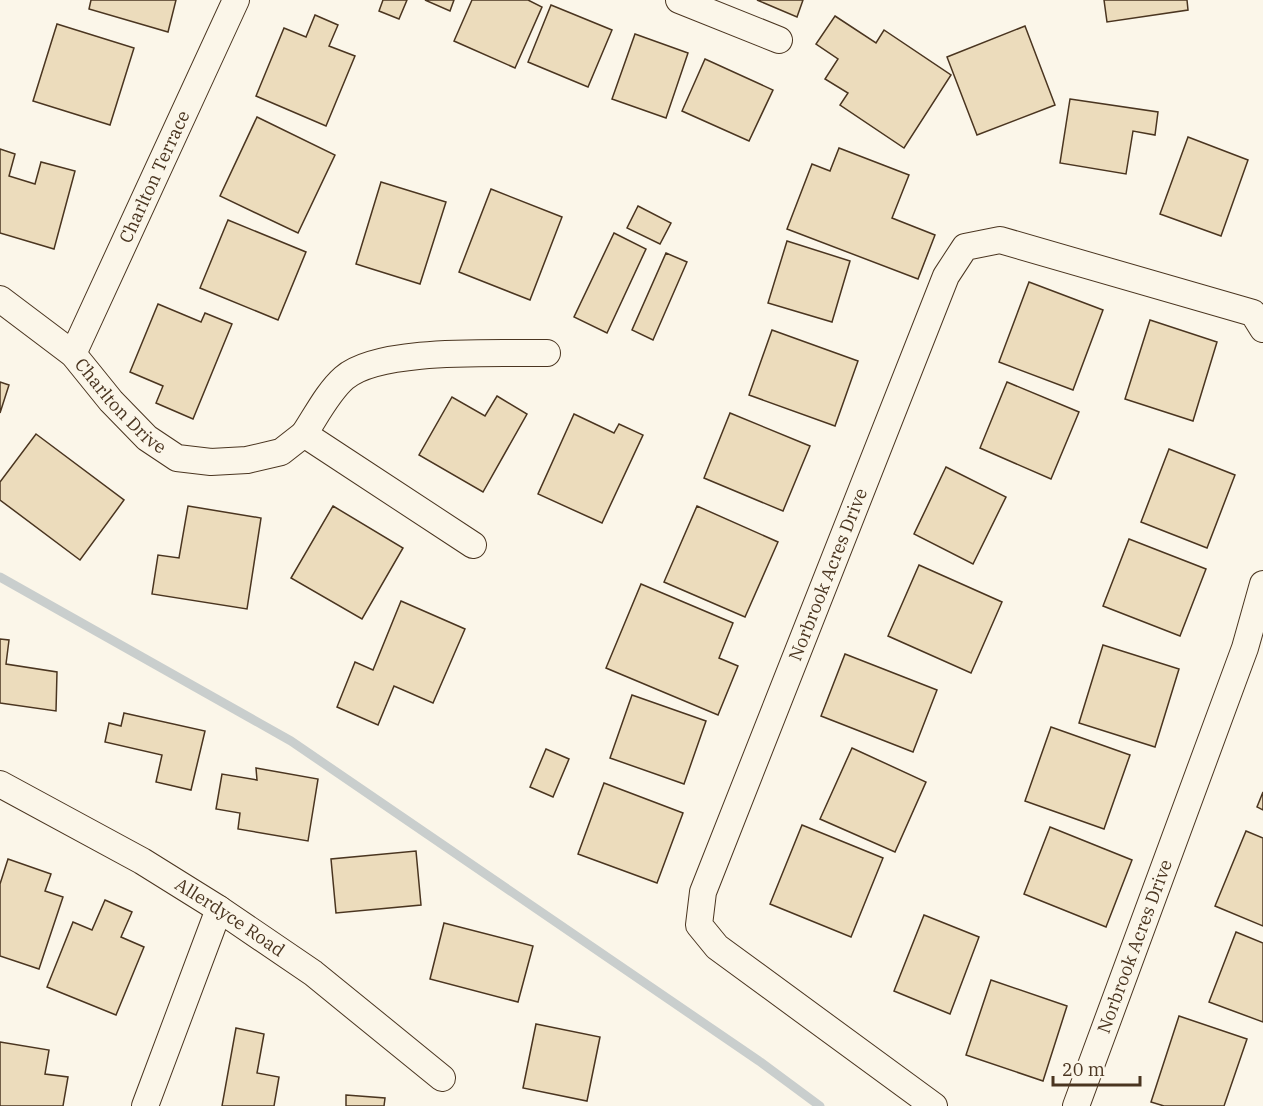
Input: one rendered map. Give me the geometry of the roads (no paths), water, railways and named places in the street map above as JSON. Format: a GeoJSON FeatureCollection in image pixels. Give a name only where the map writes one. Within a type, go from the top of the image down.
{"type":"FeatureCollection","features":[{"type":"Feature","properties":{"kind":"street","name":"Charlton Terrace"},"geometry":{"type":"LineString","coordinates":[[73,354],[236,0]]}},
{"type":"Feature","properties":{"kind":"street"},"geometry":{"type":"LineString","coordinates":[[691,2],[779,40]]}},
{"type":"Feature","properties":{"kind":"street","name":"Norbrook Acres Drive"},"geometry":{"type":"LineString","coordinates":[[934,1106],[717,947],[699,925],[703,892],[946,276],[965,247],[1000,240],[1253,313],[1263,329]]}},
{"type":"Feature","properties":{"kind":"street","name":"Charlton Drive"},"geometry":{"type":"LineString","coordinates":[[0,299],[73,354],[111,401],[147,438],[177,458],[211,462],[247,460],[281,452],[304,434]]}},
{"type":"Feature","properties":{"kind":"street"},"geometry":{"type":"LineString","coordinates":[[473,545],[304,434],[344,378],[369,364],[411,356],[547,352]]}},
{"type":"Feature","properties":{"kind":"street","name":"Norbrook Acres Drive"},"geometry":{"type":"LineString","coordinates":[[1076,1106],[1245,648],[1263,584]]}},
{"type":"Feature","properties":{"kind":"street","name":"Allerdyce Road"},"geometry":{"type":"LineString","coordinates":[[0,784],[142,861],[219,909],[313,973],[442,1078]]}},
{"type":"Feature","properties":{"kind":"street"},"geometry":{"type":"LineString","coordinates":[[145,1106],[219,909]]}},
{"type":"Feature","properties":{"kind":"waterway"},"geometry":{"type":"LineString","coordinates":[[0,577],[291,741],[759,1061],[820,1106]]}}]}
